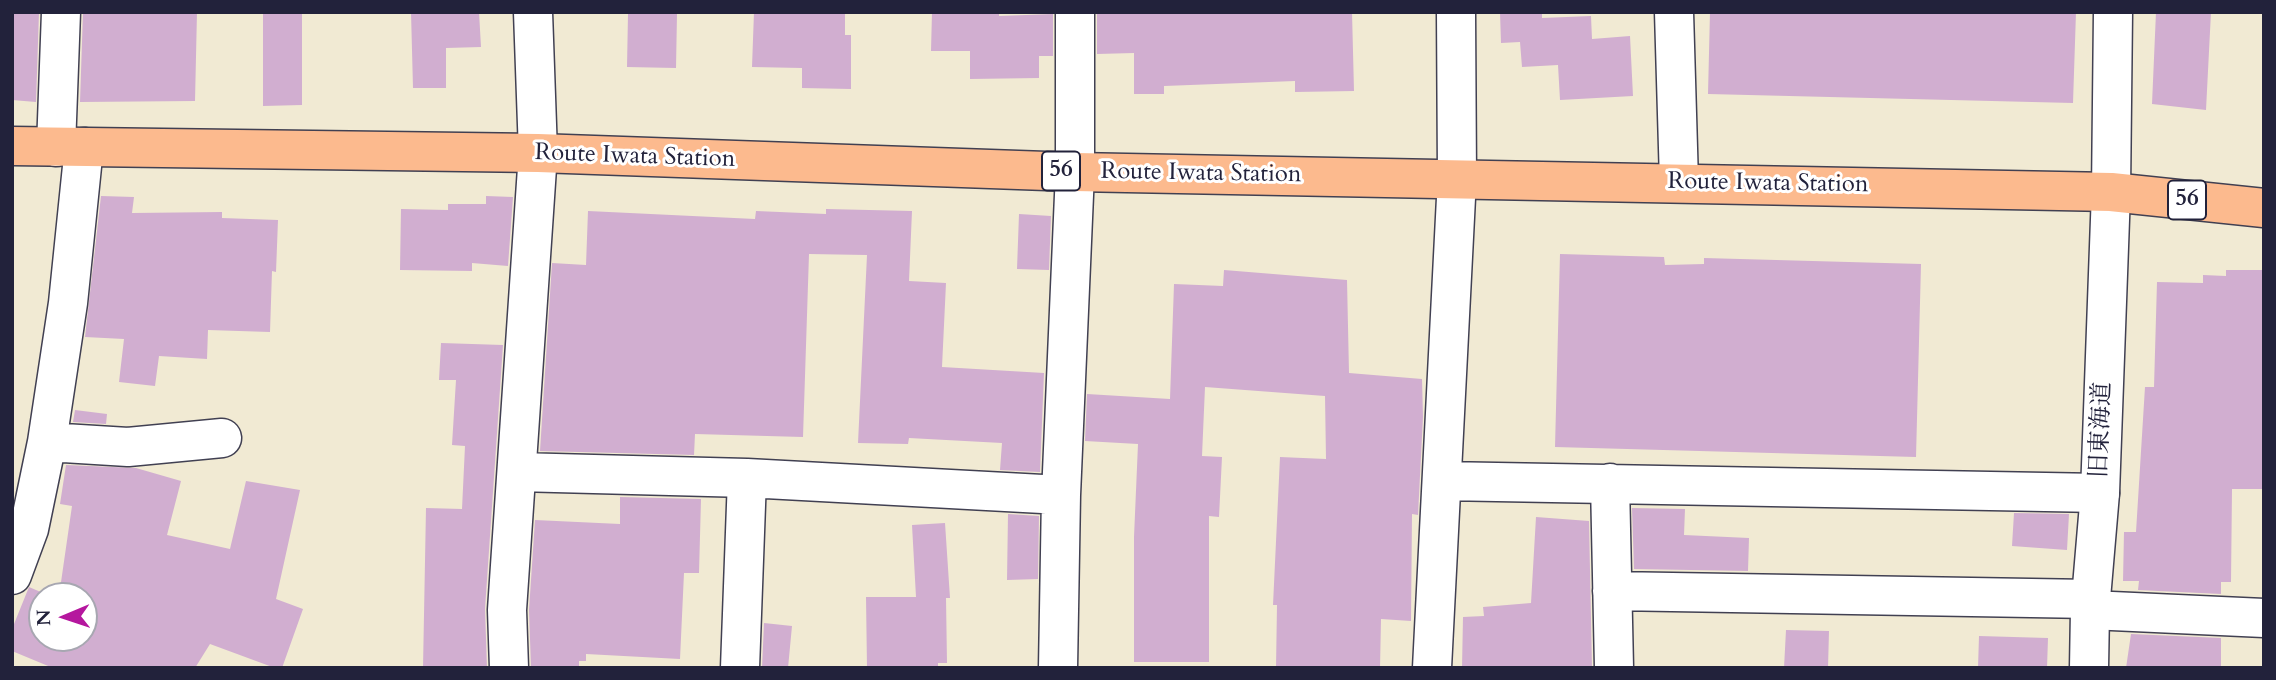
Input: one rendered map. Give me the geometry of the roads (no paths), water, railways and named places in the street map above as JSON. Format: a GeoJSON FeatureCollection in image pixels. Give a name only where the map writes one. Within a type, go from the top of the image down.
{"type":"FeatureCollection","features":[{"type":"Feature","properties":{"kind":"main road","name":"Route Iwata Station"},"geometry":{"type":"LineString","coordinates":[[12,146],[538,153],[1075,172],[2110,192],[2264,208]]}},
{"type":"Feature","properties":{"kind":"street"},"geometry":{"type":"LineString","coordinates":[[12,575],[29,528],[47,442],[68,303],[70,147],[61,12]]}},
{"type":"Feature","properties":{"kind":"street"},"geometry":{"type":"LineString","coordinates":[[509,668],[507,610],[538,153],[533,12]]}},
{"type":"Feature","properties":{"kind":"street"},"geometry":{"type":"LineString","coordinates":[[1058,668],[1061,495],[1075,172],[1075,12]]}},
{"type":"Feature","properties":{"kind":"street"},"geometry":{"type":"LineString","coordinates":[[1432,668],[1457,178],[1456,12]]}},
{"type":"Feature","properties":{"kind":"street"},"geometry":{"type":"LineString","coordinates":[[1674,12],[1679,183]]}},
{"type":"Feature","properties":{"kind":"street","name":"旧東海道"},"geometry":{"type":"LineString","coordinates":[[2089,668],[2100,493],[2113,12]]}},
{"type":"Feature","properties":{"kind":"street"},"geometry":{"type":"LineString","coordinates":[[47,442],[128,447],[222,438]]}},
{"type":"Feature","properties":{"kind":"street"},"geometry":{"type":"LineString","coordinates":[[516,472],[747,478],[1061,495]]}},
{"type":"Feature","properties":{"kind":"street"},"geometry":{"type":"LineString","coordinates":[[740,668],[747,478]]}},
{"type":"Feature","properties":{"kind":"street"},"geometry":{"type":"LineString","coordinates":[[1442,481],[2100,493]]}},
{"type":"Feature","properties":{"kind":"street"},"geometry":{"type":"LineString","coordinates":[[1610,483],[1614,668]]}},
{"type":"Feature","properties":{"kind":"street"},"geometry":{"type":"LineString","coordinates":[[1612,591],[2091,605],[2264,618]]}}]}
